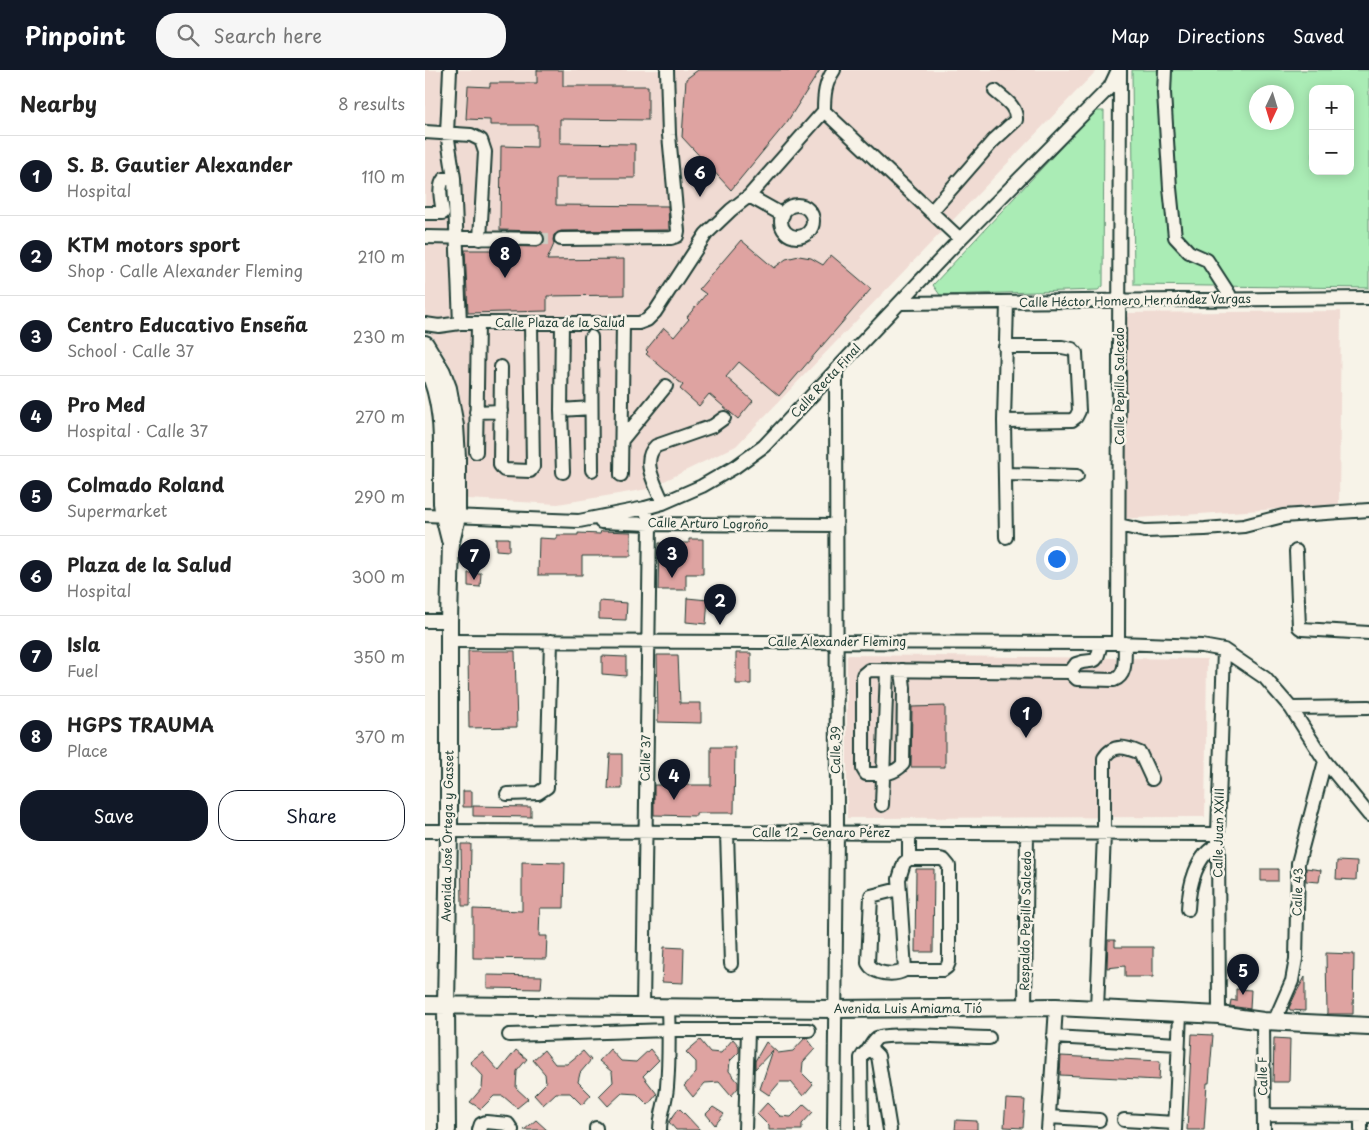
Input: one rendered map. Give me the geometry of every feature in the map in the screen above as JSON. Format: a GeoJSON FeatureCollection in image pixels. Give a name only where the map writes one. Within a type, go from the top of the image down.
{"type":"FeatureCollection","features":[{"type":"Feature","properties":{"kind":"main road","name":"Avenida José Ortega y Gasset"},"geometry":{"type":"LineString","coordinates":[[425,344],[442,372],[451,402],[455,426],[450,517]]}},
{"type":"Feature","properties":{"kind":"main road","name":"Avenida José Ortega y Gasset"},"geometry":{"type":"LineString","coordinates":[[425,363],[434,383],[442,421],[451,542],[446,1006],[447,1130]]}},
{"type":"Feature","properties":{"kind":"main road","name":"Avenida Luis Amiama Tió"},"geometry":{"type":"LineString","coordinates":[[425,1005],[834,1009],[1056,1007],[1180,1012],[1269,1022],[1369,1026]]}},
{"type":"Feature","properties":{"kind":"street"},"geometry":{"type":"LineString","coordinates":[[450,70],[447,133],[454,178],[460,323]]}},
{"type":"Feature","properties":{"kind":"street"},"geometry":{"type":"LineString","coordinates":[[561,239],[671,238],[677,236],[669,135],[667,70]]}},
{"type":"Feature","properties":{"kind":"street"},"geometry":{"type":"LineString","coordinates":[[834,70],[827,80],[824,95],[824,111],[960,238]]}},
{"type":"Feature","properties":{"kind":"street","name":"Calle Recta Final"},"geometry":{"type":"LineString","coordinates":[[450,517],[579,521],[663,503],[702,486],[735,467],[764,446],[960,238],[1111,87],[1119,70]]}},
{"type":"Feature","properties":{"kind":"street","name":"Calle Pepillo Salcedo"},"geometry":{"type":"LineString","coordinates":[[1069,672],[1077,679],[1114,680],[1119,678],[1123,672],[1119,525],[1119,70]]}},
{"type":"Feature","properties":{"kind":"street"},"geometry":{"type":"LineString","coordinates":[[1165,70],[1170,188],[1175,237],[1189,252],[1207,260],[1229,294],[1230,300]]}},
{"type":"Feature","properties":{"kind":"street"},"geometry":{"type":"LineString","coordinates":[[931,212],[993,141],[1016,120],[1014,108],[995,90]]}},
{"type":"Feature","properties":{"kind":"street","name":"Calle Plaza de la Salud"},"geometry":{"type":"LineString","coordinates":[[425,324],[439,326],[460,323],[639,323],[651,317],[706,234],[749,196],[824,111]]}},
{"type":"Feature","properties":{"kind":"street"},"geometry":{"type":"LineString","coordinates":[[425,132],[471,135],[481,140],[485,152],[480,238]]}},
{"type":"Feature","properties":{"kind":"street"},"geometry":{"type":"LineString","coordinates":[[425,213],[443,213],[441,182],[444,179],[454,178]]}},
{"type":"Feature","properties":{"kind":"street"},"geometry":{"type":"LineString","coordinates":[[749,196],[783,215]]}},
{"type":"Feature","properties":{"kind":"street"},"geometry":{"type":"LineString","coordinates":[[425,237],[537,239]]}},
{"type":"Feature","properties":{"kind":"street","name":"Calle Héctor Homero Hernández Vargas"},"geometry":{"type":"LineString","coordinates":[[900,303],[1369,298]]}},
{"type":"Feature","properties":{"kind":"street"},"geometry":{"type":"LineString","coordinates":[[1006,537],[1004,421],[1007,302]]}},
{"type":"Feature","properties":{"kind":"street"},"geometry":{"type":"LineString","coordinates":[[476,452],[478,323]]}},
{"type":"Feature","properties":{"kind":"street"},"geometry":{"type":"LineString","coordinates":[[562,323],[561,410],[563,472]]}},
{"type":"Feature","properties":{"kind":"street"},"geometry":{"type":"LineString","coordinates":[[621,475],[623,323]]}},
{"type":"Feature","properties":{"kind":"street"},"geometry":{"type":"LineString","coordinates":[[501,367],[500,465],[504,470],[531,471],[533,467],[531,324]]}},
{"type":"Feature","properties":{"kind":"street"},"geometry":{"type":"LineString","coordinates":[[591,337],[592,470]]}},
{"type":"Feature","properties":{"kind":"street"},"geometry":{"type":"LineString","coordinates":[[1004,421],[1072,420],[1079,411],[1076,353],[1071,349],[1062,347],[1005,347]]}},
{"type":"Feature","properties":{"kind":"street","name":"Calle 39"},"geometry":{"type":"LineString","coordinates":[[834,1130],[837,832],[835,642],[836,370]]}},
{"type":"Feature","properties":{"kind":"street"},"geometry":{"type":"LineString","coordinates":[[622,440],[665,386]]}},
{"type":"Feature","properties":{"kind":"street"},"geometry":{"type":"LineString","coordinates":[[561,410],[591,408]]}},
{"type":"Feature","properties":{"kind":"street"},"geometry":{"type":"LineString","coordinates":[[476,412],[501,411]]}},
{"type":"Feature","properties":{"kind":"street"},"geometry":{"type":"LineString","coordinates":[[663,503],[649,465],[651,450],[656,446],[713,426],[724,418]]}},
{"type":"Feature","properties":{"kind":"street"},"geometry":{"type":"LineString","coordinates":[[1006,474],[1077,476]]}},
{"type":"Feature","properties":{"kind":"street","name":"Calle 37"},"geometry":{"type":"LineString","coordinates":[[643,1008],[649,524],[645,508]]}},
{"type":"Feature","properties":{"kind":"street"},"geometry":{"type":"LineString","coordinates":[[1119,525],[1145,531],[1205,529],[1244,526],[1283,516],[1369,510]]}},
{"type":"Feature","properties":{"kind":"street"},"geometry":{"type":"LineString","coordinates":[[425,515],[450,517]]}},
{"type":"Feature","properties":{"kind":"street","name":"Calle Arturo Logroño"},"geometry":{"type":"LineString","coordinates":[[579,521],[649,524],[836,526]]}},
{"type":"Feature","properties":{"kind":"street"},"geometry":{"type":"LineString","coordinates":[[1296,551],[1299,627],[1302,629],[1369,633]]}},
{"type":"Feature","properties":{"kind":"street"},"geometry":{"type":"LineString","coordinates":[[425,621],[449,621]]}},
{"type":"Feature","properties":{"kind":"street","name":"Calle Alexander Fleming"},"geometry":{"type":"LineString","coordinates":[[450,641],[1121,643],[1202,646],[1224,650]]}},
{"type":"Feature","properties":{"kind":"street"},"geometry":{"type":"LineString","coordinates":[[507,794],[538,793],[547,787],[551,641]]}},
{"type":"Feature","properties":{"kind":"street"},"geometry":{"type":"LineString","coordinates":[[902,670],[904,688],[903,764],[895,771],[883,774],[865,774],[863,769],[863,675],[869,670],[902,670],[1069,672],[1075,664],[1095,662],[1098,659],[1101,643]]}},
{"type":"Feature","properties":{"kind":"street"},"geometry":{"type":"LineString","coordinates":[[1224,650],[1265,678],[1291,708],[1325,761],[1369,815]]}},
{"type":"Feature","properties":{"kind":"street","name":"Calle Juan XXIII"},"geometry":{"type":"LineString","coordinates":[[1219,1015],[1218,839],[1224,650]]}},
{"type":"Feature","properties":{"kind":"street"},"geometry":{"type":"LineString","coordinates":[[882,805],[887,670]]}},
{"type":"Feature","properties":{"kind":"street"},"geometry":{"type":"LineString","coordinates":[[1291,708],[1369,707]]}},
{"type":"Feature","properties":{"kind":"street"},"geometry":{"type":"LineString","coordinates":[[1097,1009],[1104,834],[1104,758],[1114,748],[1127,748],[1140,753],[1152,779]]}},
{"type":"Feature","properties":{"kind":"street","name":"Calle 43"},"geometry":{"type":"LineString","coordinates":[[1269,1022],[1292,981],[1296,959],[1298,863],[1325,761]]}},
{"type":"Feature","properties":{"kind":"street","name":"Calle 12 - Genaro Pérez"},"geometry":{"type":"LineString","coordinates":[[425,831],[1027,833],[1218,839]]}},
{"type":"Feature","properties":{"kind":"street"},"geometry":{"type":"LineString","coordinates":[[727,833],[731,964]]}},
{"type":"Feature","properties":{"kind":"street"},"geometry":{"type":"LineString","coordinates":[[909,833],[909,859]]}},
{"type":"Feature","properties":{"kind":"street","name":"Respaldo Pepillo Salcedo"},"geometry":{"type":"LineString","coordinates":[[1025,1008],[1027,833]]}},
{"type":"Feature","properties":{"kind":"street"},"geometry":{"type":"LineString","coordinates":[[1188,908],[1189,892],[1198,867],[1205,853],[1218,839]]}},
{"type":"Feature","properties":{"kind":"street"},"geometry":{"type":"LineString","coordinates":[[899,889],[871,896],[870,966],[878,971],[896,974],[905,970],[943,970],[947,968],[949,962],[949,866],[945,860],[940,859],[909,859],[901,869],[899,889],[905,970]]}},
{"type":"Feature","properties":{"kind":"street"},"geometry":{"type":"LineString","coordinates":[[1048,1130],[1056,1007]]}},
{"type":"Feature","properties":{"kind":"street"},"geometry":{"type":"LineString","coordinates":[[660,1130],[667,1090],[668,1008]]}},
{"type":"Feature","properties":{"kind":"street"},"geometry":{"type":"LineString","coordinates":[[1124,1120],[1175,1126],[1180,1012]]}},
{"type":"Feature","properties":{"kind":"street","name":"Calle F"},"geometry":{"type":"LineString","coordinates":[[1264,1130],[1269,1022]]}},
{"type":"Feature","properties":{"kind":"street"},"geometry":{"type":"LineString","coordinates":[[509,1035],[669,1030],[809,1030]]}},
{"type":"Feature","properties":{"kind":"street"},"geometry":{"type":"LineString","coordinates":[[745,1130],[748,1031]]}},
{"type":"Feature","properties":{"kind":"street"},"geometry":{"type":"LineString","coordinates":[[862,1130],[861,1058],[872,1042],[878,1037],[989,1038]]}},
{"type":"Feature","properties":{"kind":"street"},"geometry":{"type":"LineString","coordinates":[[1053,1037],[1178,1044]]}},
{"type":"Feature","properties":{"kind":"street"},"geometry":{"type":"LineString","coordinates":[[868,1050],[873,1051],[878,1056],[890,1130]]}},
{"type":"Feature","properties":{"kind":"street"},"geometry":{"type":"LineString","coordinates":[[1264,1115],[1365,1116],[1361,1130]]}},
{"type":"Feature","properties":{"kind":"street"},"geometry":{"type":"LineString","coordinates":[[1049,1117],[1099,1120]]}},
{"type":"Feature","properties":{"kind":"street"},"geometry":{"type":"LineString","coordinates":[[479,1130],[481,1124],[487,1122],[508,1124],[512,1130]]}},
{"type":"Feature","properties":{"kind":"shaded area"},"geometry":{"type":"Polygon","coordinates":[[[425,70],[1097,70],[736,446],[648,489],[558,504],[467,499],[461,487],[460,393],[452,368],[425,325],[425,70]]]}},
{"type":"Feature","properties":{"kind":"shaded area"},"geometry":{"type":"Polygon","coordinates":[[[1341,311],[1339,505],[1121,519],[1123,313],[1341,311]]]}},
{"type":"Feature","properties":{"kind":"shaded area"},"geometry":{"type":"Polygon","coordinates":[[[847,655],[1207,659],[1205,817],[847,818],[847,655]]]}},
{"type":"Feature","properties":{"kind":"green space"},"geometry":{"type":"Polygon","coordinates":[[[1132,70],[1369,70],[1369,288],[1134,285],[1132,70]]]}},
{"type":"Feature","properties":{"kind":"green space"},"geometry":{"type":"Polygon","coordinates":[[[1095,111],[1104,111],[1103,286],[1098,290],[940,295],[933,285],[1095,111]]]}},
{"type":"Feature","properties":{"kind":"building"},"geometry":{"type":"Polygon","coordinates":[[[537,70],[563,70],[563,86],[648,86],[648,120],[560,119],[560,143],[635,144],[635,178],[556,178],[556,205],[668,206],[669,230],[561,231],[554,235],[554,244],[547,260],[624,259],[624,295],[547,296],[547,311],[468,313],[465,250],[500,250],[500,246],[537,247],[544,244],[545,239],[542,232],[538,231],[500,230],[501,146],[537,147],[537,125],[490,125],[490,120],[466,119],[468,86],[490,87],[490,83],[537,83],[537,70]]]}},
{"type":"Feature","properties":{"kind":"building"},"geometry":{"type":"Polygon","coordinates":[[[698,70],[820,70],[787,122],[731,190],[682,137],[686,79],[698,70]]]}},
{"type":"Feature","properties":{"kind":"building"},"geometry":{"type":"Polygon","coordinates":[[[741,240],[774,268],[786,259],[799,256],[811,258],[823,265],[831,255],[871,289],[779,396],[739,362],[726,377],[753,401],[738,419],[709,394],[699,406],[680,389],[683,385],[646,354],[648,352],[646,350],[664,328],[674,337],[689,319],[687,317],[706,294],[699,289],[741,240]]]}},
{"type":"Feature","properties":{"kind":"building"},"geometry":{"type":"Polygon","coordinates":[[[601,531],[631,532],[631,556],[582,556],[582,575],[538,575],[539,538],[557,539],[557,535],[578,535],[578,533],[600,534],[601,531]]]}},
{"type":"Feature","properties":{"kind":"building"},"geometry":{"type":"Polygon","coordinates":[[[496,538],[509,538],[509,551],[496,550],[496,538]]]}},
{"type":"Feature","properties":{"kind":"building"},"geometry":{"type":"Polygon","coordinates":[[[689,539],[703,539],[703,574],[686,574],[686,590],[658,590],[659,543],[689,543],[689,539]]]}},
{"type":"Feature","properties":{"kind":"building"},"geometry":{"type":"Polygon","coordinates":[[[468,573],[481,573],[480,587],[468,586],[468,573]]]}},
{"type":"Feature","properties":{"kind":"building"},"geometry":{"type":"Polygon","coordinates":[[[687,598],[708,600],[706,624],[686,622],[687,598]]]}},
{"type":"Feature","properties":{"kind":"building"},"geometry":{"type":"Polygon","coordinates":[[[599,601],[627,603],[626,620],[599,619],[599,601]]]}},
{"type":"Feature","properties":{"kind":"building"},"geometry":{"type":"Polygon","coordinates":[[[468,651],[515,651],[517,727],[469,728],[468,651]]]}},
{"type":"Feature","properties":{"kind":"building"},"geometry":{"type":"Polygon","coordinates":[[[736,653],[751,653],[751,684],[736,684],[736,653]]]}},
{"type":"Feature","properties":{"kind":"building"},"geometry":{"type":"Polygon","coordinates":[[[657,655],[678,655],[680,703],[701,703],[701,723],[658,722],[657,655]]]}},
{"type":"Feature","properties":{"kind":"building"},"geometry":{"type":"Polygon","coordinates":[[[602,656],[626,657],[626,676],[602,674],[602,656]]]}},
{"type":"Feature","properties":{"kind":"building"},"geometry":{"type":"Polygon","coordinates":[[[945,706],[945,767],[911,767],[912,707],[945,706]]]}},
{"type":"Feature","properties":{"kind":"building"},"geometry":{"type":"Polygon","coordinates":[[[711,747],[735,747],[734,813],[696,813],[696,816],[654,815],[654,785],[711,785],[711,747]]]}},
{"type":"Feature","properties":{"kind":"building"},"geometry":{"type":"Polygon","coordinates":[[[610,754],[622,754],[622,789],[608,789],[610,754]]]}},
{"type":"Feature","properties":{"kind":"building"},"geometry":{"type":"Polygon","coordinates":[[[463,791],[472,791],[472,807],[463,807],[463,791]]]}},
{"type":"Feature","properties":{"kind":"building"},"geometry":{"type":"Polygon","coordinates":[[[473,806],[531,807],[531,817],[473,816],[473,806]]]}},
{"type":"Feature","properties":{"kind":"building"},"geometry":{"type":"Polygon","coordinates":[[[461,844],[471,844],[470,906],[462,906],[461,844]]]}},
{"type":"Feature","properties":{"kind":"building"},"geometry":{"type":"Polygon","coordinates":[[[1337,861],[1357,862],[1356,880],[1336,879],[1337,861]]]}},
{"type":"Feature","properties":{"kind":"building"},"geometry":{"type":"Polygon","coordinates":[[[522,862],[565,863],[564,908],[540,908],[539,936],[547,936],[546,959],[473,958],[473,909],[522,911],[522,862]]]}},
{"type":"Feature","properties":{"kind":"building"},"geometry":{"type":"Polygon","coordinates":[[[1306,868],[1321,870],[1319,882],[1306,881],[1306,868]]]}},
{"type":"Feature","properties":{"kind":"building"},"geometry":{"type":"Polygon","coordinates":[[[916,869],[934,869],[933,952],[915,952],[916,869]]]}},
{"type":"Feature","properties":{"kind":"building"},"geometry":{"type":"Polygon","coordinates":[[[1261,869],[1278,869],[1278,881],[1261,881],[1261,869]]]}},
{"type":"Feature","properties":{"kind":"building"},"geometry":{"type":"Polygon","coordinates":[[[1108,940],[1115,940],[1115,947],[1153,947],[1153,977],[1125,977],[1125,966],[1107,968],[1108,940]]]}},
{"type":"Feature","properties":{"kind":"building"},"geometry":{"type":"Polygon","coordinates":[[[664,947],[684,948],[683,983],[662,982],[664,947]]]}},
{"type":"Feature","properties":{"kind":"building"},"geometry":{"type":"Polygon","coordinates":[[[1326,953],[1354,954],[1353,1014],[1327,1014],[1326,953]]]}},
{"type":"Feature","properties":{"kind":"building"},"geometry":{"type":"Polygon","coordinates":[[[487,975],[542,976],[541,989],[487,988],[487,975]]]}},
{"type":"Feature","properties":{"kind":"building"},"geometry":{"type":"Polygon","coordinates":[[[1305,977],[1305,1011],[1290,1010],[1289,1008],[1305,977]]]}},
{"type":"Feature","properties":{"kind":"building"},"geometry":{"type":"Polygon","coordinates":[[[1236,989],[1251,990],[1250,1009],[1230,1006],[1231,1000],[1236,1001],[1236,989]]]}},
{"type":"Feature","properties":{"kind":"building"},"geometry":{"type":"Polygon","coordinates":[[[1192,1034],[1213,1035],[1204,1130],[1187,1130],[1192,1034]]]}},
{"type":"Feature","properties":{"kind":"building"},"geometry":{"type":"Polygon","coordinates":[[[805,1038],[815,1049],[803,1062],[802,1073],[813,1084],[803,1096],[791,1082],[780,1082],[769,1095],[760,1089],[773,1050],[755,1069],[755,1061],[766,1042],[778,1053],[793,1051],[805,1038]]]}},
{"type":"Feature","properties":{"kind":"building"},"geometry":{"type":"Polygon","coordinates":[[[1274,1038],[1290,1039],[1289,1082],[1273,1082],[1274,1038]]]}},
{"type":"Feature","properties":{"kind":"building"},"geometry":{"type":"Polygon","coordinates":[[[733,1039],[739,1046],[739,1052],[730,1061],[729,1071],[738,1082],[738,1088],[731,1096],[719,1082],[705,1083],[693,1097],[684,1086],[696,1073],[696,1062],[686,1052],[700,1040],[710,1052],[721,1053],[733,1039]]]}},
{"type":"Feature","properties":{"kind":"building"},"geometry":{"type":"Polygon","coordinates":[[[610,1049],[621,1061],[636,1062],[650,1049],[659,1060],[643,1076],[657,1094],[648,1105],[637,1094],[622,1093],[608,1106],[599,1096],[613,1082],[612,1072],[599,1061],[610,1049]]]}},
{"type":"Feature","properties":{"kind":"building"},"geometry":{"type":"Polygon","coordinates":[[[516,1050],[527,1059],[517,1071],[516,1088],[528,1099],[517,1108],[503,1096],[494,1096],[481,1109],[470,1102],[482,1088],[483,1076],[470,1062],[482,1052],[499,1071],[516,1050]]]}},
{"type":"Feature","properties":{"kind":"building"},"geometry":{"type":"Polygon","coordinates":[[[544,1050],[555,1064],[567,1064],[583,1051],[591,1060],[580,1073],[578,1082],[591,1095],[582,1105],[570,1093],[556,1093],[543,1105],[534,1095],[546,1083],[545,1074],[533,1060],[544,1050]]]}},
{"type":"Feature","properties":{"kind":"building"},"geometry":{"type":"Polygon","coordinates":[[[1061,1056],[1160,1061],[1159,1080],[1060,1075],[1061,1056]]]}},
{"type":"Feature","properties":{"kind":"building"},"geometry":{"type":"Polygon","coordinates":[[[1006,1099],[1025,1100],[1023,1128],[1004,1127],[1006,1099]]]}},
{"type":"Feature","properties":{"kind":"building"},"geometry":{"type":"Polygon","coordinates":[[[767,1103],[780,1116],[791,1117],[804,1104],[813,1112],[802,1124],[802,1130],[769,1130],[769,1126],[757,1114],[767,1103]]]}},
{"type":"Feature","properties":{"kind":"building"},"geometry":{"type":"Polygon","coordinates":[[[713,1107],[724,1114],[715,1125],[706,1114],[713,1107]]]}},
{"type":"Feature","properties":{"kind":"building"},"geometry":{"type":"Polygon","coordinates":[[[679,1108],[700,1130],[676,1130],[669,1122],[679,1108]]]}},
{"type":"Feature","properties":{"kind":"building"},"geometry":{"type":"Polygon","coordinates":[[[536,1120],[547,1130],[524,1130],[536,1120]]]}},
{"type":"Feature","properties":{"kind":"building"},"geometry":{"type":"Polygon","coordinates":[[[956,1120],[977,1121],[977,1130],[955,1130],[956,1120]]]}},
{"type":"Feature","properties":{"kind":"tunnel"},"geometry":{"type":"LineString","coordinates":[[537,239],[561,239]]}},
{"type":"Feature","properties":{"kind":"place","name":"Plaza de la Salud"},"geometry":{"type":"Point","coordinates":[700,197]}},
{"type":"Feature","properties":{"kind":"place","name":"HGPS TRAUMA"},"geometry":{"type":"Point","coordinates":[505,278]}},
{"type":"Feature","properties":{"kind":"place","name":"Centro Educativo Enseña"},"geometry":{"type":"Point","coordinates":[672,578]}},
{"type":"Feature","properties":{"kind":"place","name":"Isla"},"geometry":{"type":"Point","coordinates":[474,580]}},
{"type":"Feature","properties":{"kind":"place","name":"KTM motors sport"},"geometry":{"type":"Point","coordinates":[720,625]}},
{"type":"Feature","properties":{"kind":"place","name":"S. B. Gautier Alexander"},"geometry":{"type":"Point","coordinates":[1026,738]}},
{"type":"Feature","properties":{"kind":"place","name":"Pro Med"},"geometry":{"type":"Point","coordinates":[674,800]}},
{"type":"Feature","properties":{"kind":"place","name":"Colmado Roland"},"geometry":{"type":"Point","coordinates":[1243,995]}}]}
